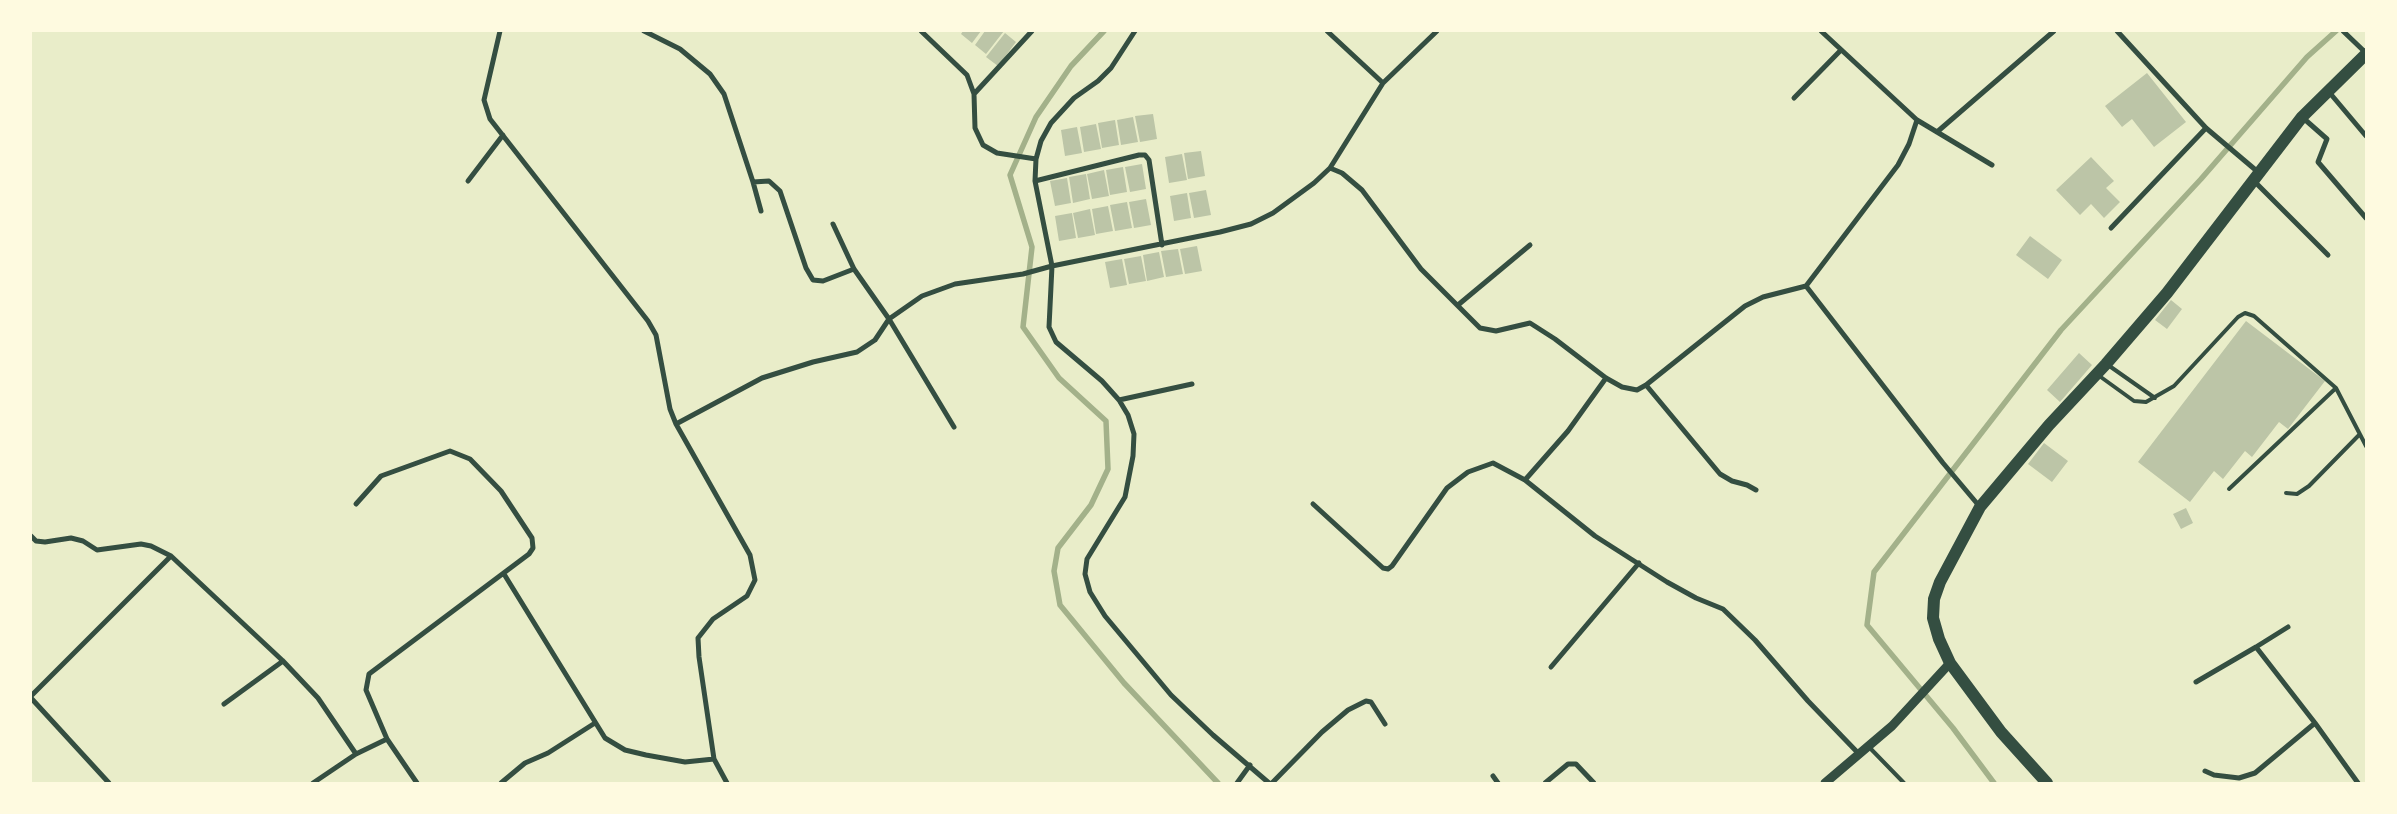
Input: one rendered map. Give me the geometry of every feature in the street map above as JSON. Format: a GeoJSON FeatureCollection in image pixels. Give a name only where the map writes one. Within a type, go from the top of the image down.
{"type":"FeatureCollection","features":[{"type":"Feature","properties":{"kind":"main road"},"geometry":{"type":"LineString","coordinates":[[2048,783],[2001,732],[1950,663],[1939,639],[1933,618],[1934,599],[1953,556],[1980,507],[2048,425],[2106,364],[2168,293],[2254,173],[2327,90],[2366,53]]}},
{"type":"Feature","properties":{"kind":"street"},"geometry":{"type":"LineString","coordinates":[[500,31],[484,100],[490,118],[648,321],[656,335],[670,409],[676,424],[750,555],[755,580],[747,596],[713,619],[698,638],[714,759],[727,783]]}},
{"type":"Feature","properties":{"kind":"street"},"geometry":{"type":"LineString","coordinates":[[644,31],[680,48],[710,74],[724,94],[761,212]]}},
{"type":"Feature","properties":{"kind":"street"},"geometry":{"type":"LineString","coordinates":[[920,31],[966,75],[974,94],[975,128],[983,145],[997,153],[1036,159]]}},
{"type":"Feature","properties":{"kind":"street"},"geometry":{"type":"LineString","coordinates":[[974,94],[1032,31]]}},
{"type":"Feature","properties":{"kind":"street"},"geometry":{"type":"LineString","coordinates":[[1135,31],[1110,68],[1098,81],[1074,98],[1051,123],[1041,141],[1036,159],[1035,181],[1052,266],[1049,327],[1056,342],[1102,381],[1119,400],[1128,415],[1134,434],[1133,456],[1125,497],[1087,559],[1085,574],[1090,592],[1105,616],[1171,695],[1213,735],[1271,783],[1322,732],[1348,710],[1366,701],[1371,702],[1385,724]]}},
{"type":"Feature","properties":{"kind":"street"},"geometry":{"type":"LineString","coordinates":[[1328,31],[1383,82]]}},
{"type":"Feature","properties":{"kind":"street"},"geometry":{"type":"LineString","coordinates":[[676,424],[762,378],[857,352],[875,340],[890,319],[922,296],[955,284],[1023,274],[1052,266],[1162,245],[1251,224],[1273,213],[1314,183],[1330,168],[1383,82],[1437,31]]}},
{"type":"Feature","properties":{"kind":"street"},"geometry":{"type":"LineString","coordinates":[[1821,31],[1917,120],[1992,165]]}},
{"type":"Feature","properties":{"kind":"street"},"geometry":{"type":"LineString","coordinates":[[1937,132],[2054,31]]}},
{"type":"Feature","properties":{"kind":"street"},"geometry":{"type":"LineString","coordinates":[[2117,31],[2206,128],[2216,135],[2254,173],[2328,255]]}},
{"type":"Feature","properties":{"kind":"street"},"geometry":{"type":"LineString","coordinates":[[2343,31],[2366,53]]}},
{"type":"Feature","properties":{"kind":"street"},"geometry":{"type":"LineString","coordinates":[[1794,98],[1841,50]]}},
{"type":"Feature","properties":{"kind":"street"},"geometry":{"type":"LineString","coordinates":[[2327,90],[2366,136]]}},
{"type":"Feature","properties":{"kind":"street"},"geometry":{"type":"LineString","coordinates":[[2302,117],[2327,139],[2318,162],[2366,218]]}},
{"type":"Feature","properties":{"kind":"street"},"geometry":{"type":"LineString","coordinates":[[1330,168],[1342,173],[1362,190],[1420,269],[1480,328],[1496,331],[1530,323],[1606,378],[1622,387],[1637,390],[1646,385],[1745,306],[1763,297],[1806,286],[1898,165],[1909,144],[1917,120]]}},
{"type":"Feature","properties":{"kind":"street"},"geometry":{"type":"LineString","coordinates":[[2110,228],[2206,128]]}},
{"type":"Feature","properties":{"kind":"street"},"geometry":{"type":"LineString","coordinates":[[468,181],[503,135]]}},
{"type":"Feature","properties":{"kind":"street"},"geometry":{"type":"LineString","coordinates":[[1035,181],[1139,155],[1145,156],[1149,160],[1162,245]]}},
{"type":"Feature","properties":{"kind":"street"},"geometry":{"type":"LineString","coordinates":[[753,182],[769,181],[780,191],[806,268],[813,280],[824,281],[854,269]]}},
{"type":"Feature","properties":{"kind":"street"},"geometry":{"type":"LineString","coordinates":[[833,224],[854,269],[890,319],[954,427]]}},
{"type":"Feature","properties":{"kind":"street"},"geometry":{"type":"LineString","coordinates":[[1458,305],[1530,245]]}},
{"type":"Feature","properties":{"kind":"street"},"geometry":{"type":"LineString","coordinates":[[1806,286],[1943,463],[1980,507]]}},
{"type":"Feature","properties":{"kind":"street"},"geometry":{"type":"LineString","coordinates":[[1525,480],[1568,431],[1606,378]]}},
{"type":"Feature","properties":{"kind":"street"},"geometry":{"type":"LineString","coordinates":[[1119,400],[1192,384]]}},
{"type":"Feature","properties":{"kind":"street"},"geometry":{"type":"LineString","coordinates":[[1646,385],[1720,474],[1732,481],[1747,485],[1756,490]]}},
{"type":"Feature","properties":{"kind":"street"},"geometry":{"type":"LineString","coordinates":[[356,504],[381,476],[450,451],[470,459],[501,491],[532,538],[533,548],[529,554],[504,574],[461,603],[369,674],[366,690],[387,739],[417,783]]}},
{"type":"Feature","properties":{"kind":"street"},"geometry":{"type":"LineString","coordinates":[[1313,504],[1383,568],[1388,569],[1447,488],[1468,472],[1492,464],[1525,480],[1595,536],[1696,598],[1723,609],[1735,619],[1808,701],[1860,755]]}},
{"type":"Feature","properties":{"kind":"street"},"geometry":{"type":"LineString","coordinates":[[31,536],[36,541],[45,542],[71,538],[83,541],[97,550],[141,544],[151,546],[171,556],[283,661],[318,698],[356,754]]}},
{"type":"Feature","properties":{"kind":"street"},"geometry":{"type":"LineString","coordinates":[[109,783],[31,697],[171,556]]}},
{"type":"Feature","properties":{"kind":"street"},"geometry":{"type":"LineString","coordinates":[[1551,668],[1640,564]]}},
{"type":"Feature","properties":{"kind":"street"},"geometry":{"type":"LineString","coordinates":[[504,574],[605,738],[625,750],[685,762],[714,759]]}},
{"type":"Feature","properties":{"kind":"street"},"geometry":{"type":"LineString","coordinates":[[2196,682],[2288,626]]}},
{"type":"Feature","properties":{"kind":"street"},"geometry":{"type":"LineString","coordinates":[[2256,647],[2315,722],[2358,783]]}},
{"type":"Feature","properties":{"kind":"street"},"geometry":{"type":"LineString","coordinates":[[224,704],[283,661]]}},
{"type":"Feature","properties":{"kind":"street"},"geometry":{"type":"LineString","coordinates":[[1825,783],[1869,747],[1905,712],[1950,663]]}},
{"type":"Feature","properties":{"kind":"street"},"geometry":{"type":"LineString","coordinates":[[2205,771],[2214,775],[2233,778],[2246,777],[2255,773],[2315,722]]}},
{"type":"Feature","properties":{"kind":"street"},"geometry":{"type":"LineString","coordinates":[[501,783],[525,763],[548,753],[595,723]]}},
{"type":"Feature","properties":{"kind":"street"},"geometry":{"type":"LineString","coordinates":[[313,783],[356,754],[387,739]]}},
{"type":"Feature","properties":{"kind":"street"},"geometry":{"type":"LineString","coordinates":[[1545,783],[1568,764],[1576,764],[1594,783]]}},
{"type":"Feature","properties":{"kind":"street"},"geometry":{"type":"LineString","coordinates":[[1239,780],[1250,765]]}},
{"type":"Feature","properties":{"kind":"street"},"geometry":{"type":"LineString","coordinates":[[1493,776],[1498,783]]}},
{"type":"Feature","properties":{"kind":"lane"},"geometry":{"type":"LineString","coordinates":[[2096,374],[2134,402],[2146,402],[2174,386],[2238,317],[2245,313],[2254,316],[2336,388],[2366,446]]}},
{"type":"Feature","properties":{"kind":"lane"},"geometry":{"type":"LineString","coordinates":[[2106,364],[2155,398]]}},
{"type":"Feature","properties":{"kind":"lane"},"geometry":{"type":"LineString","coordinates":[[2229,489],[2336,388]]}},
{"type":"Feature","properties":{"kind":"lane"},"geometry":{"type":"LineString","coordinates":[[2286,492],[2297,494],[2309,486],[2359,435]]}},
{"type":"Feature","properties":{"kind":"lane"},"geometry":{"type":"LineString","coordinates":[[1869,747],[1904,783]]}},
{"type":"Feature","properties":{"kind":"building"},"geometry":{"type":"Polygon","coordinates":[[[963,31],[981,31],[972,43],[961,34],[963,31]]]}},
{"type":"Feature","properties":{"kind":"building"},"geometry":{"type":"Polygon","coordinates":[[[985,31],[1004,31],[986,54],[975,45],[985,31]]]}},
{"type":"Feature","properties":{"kind":"building"},"geometry":{"type":"Polygon","coordinates":[[[1005,33],[1016,42],[998,66],[986,57],[1005,33]]]}},
{"type":"Feature","properties":{"kind":"building"},"geometry":{"type":"Polygon","coordinates":[[[2147,73],[2186,122],[2154,147],[2132,119],[2122,127],[2105,106],[2147,73]]]}},
{"type":"Feature","properties":{"kind":"building"},"geometry":{"type":"Polygon","coordinates":[[[1153,114],[1157,139],[1140,142],[1135,116],[1153,114]]]}},
{"type":"Feature","properties":{"kind":"building"},"geometry":{"type":"Polygon","coordinates":[[[1133,117],[1138,142],[1121,145],[1117,120],[1133,117]]]}},
{"type":"Feature","properties":{"kind":"building"},"geometry":{"type":"Polygon","coordinates":[[[1115,120],[1119,145],[1102,148],[1098,123],[1115,120]]]}},
{"type":"Feature","properties":{"kind":"building"},"geometry":{"type":"Polygon","coordinates":[[[1096,124],[1101,149],[1084,152],[1080,127],[1096,124]]]}},
{"type":"Feature","properties":{"kind":"building"},"geometry":{"type":"Polygon","coordinates":[[[1077,127],[1082,153],[1065,156],[1061,130],[1077,127]]]}},
{"type":"Feature","properties":{"kind":"building"},"geometry":{"type":"Polygon","coordinates":[[[1201,151],[1205,176],[1188,179],[1184,153],[1201,151]]]}},
{"type":"Feature","properties":{"kind":"building"},"geometry":{"type":"Polygon","coordinates":[[[1182,154],[1187,180],[1169,183],[1165,157],[1182,154]]]}},
{"type":"Feature","properties":{"kind":"building"},"geometry":{"type":"Polygon","coordinates":[[[2091,157],[2114,181],[2106,188],[2120,202],[2104,218],[2091,204],[2080,215],[2056,190],[2091,157]]]}},
{"type":"Feature","properties":{"kind":"building"},"geometry":{"type":"Polygon","coordinates":[[[1142,164],[1146,189],[1130,192],[1125,167],[1142,164]]]}},
{"type":"Feature","properties":{"kind":"building"},"geometry":{"type":"Polygon","coordinates":[[[1123,167],[1127,192],[1110,195],[1106,170],[1123,167]]]}},
{"type":"Feature","properties":{"kind":"building"},"geometry":{"type":"Polygon","coordinates":[[[1104,170],[1109,196],[1092,199],[1087,174],[1104,170]]]}},
{"type":"Feature","properties":{"kind":"building"},"geometry":{"type":"Polygon","coordinates":[[[1086,174],[1090,199],[1073,203],[1069,177],[1086,174]]]}},
{"type":"Feature","properties":{"kind":"building"},"geometry":{"type":"Polygon","coordinates":[[[1067,178],[1071,203],[1055,206],[1050,181],[1067,178]]]}},
{"type":"Feature","properties":{"kind":"building"},"geometry":{"type":"Polygon","coordinates":[[[1206,190],[1211,215],[1194,218],[1189,193],[1206,190]]]}},
{"type":"Feature","properties":{"kind":"building"},"geometry":{"type":"Polygon","coordinates":[[[1187,193],[1191,218],[1174,221],[1170,196],[1187,193]]]}},
{"type":"Feature","properties":{"kind":"building"},"geometry":{"type":"Polygon","coordinates":[[[1146,199],[1151,225],[1134,228],[1129,202],[1146,199]]]}},
{"type":"Feature","properties":{"kind":"building"},"geometry":{"type":"Polygon","coordinates":[[[1127,202],[1132,228],[1115,231],[1110,205],[1127,202]]]}},
{"type":"Feature","properties":{"kind":"building"},"geometry":{"type":"Polygon","coordinates":[[[1108,206],[1113,231],[1096,234],[1092,209],[1108,206]]]}},
{"type":"Feature","properties":{"kind":"building"},"geometry":{"type":"Polygon","coordinates":[[[1090,209],[1095,235],[1078,238],[1073,213],[1090,209]]]}},
{"type":"Feature","properties":{"kind":"building"},"geometry":{"type":"Polygon","coordinates":[[[1072,213],[1076,238],[1059,241],[1055,216],[1072,213]]]}},
{"type":"Feature","properties":{"kind":"building"},"geometry":{"type":"Polygon","coordinates":[[[2030,236],[2062,260],[2048,279],[2016,255],[2030,236]]]}},
{"type":"Feature","properties":{"kind":"building"},"geometry":{"type":"Polygon","coordinates":[[[1197,246],[1202,271],[1185,274],[1180,249],[1197,246]]]}},
{"type":"Feature","properties":{"kind":"building"},"geometry":{"type":"Polygon","coordinates":[[[1178,249],[1183,274],[1166,277],[1161,251],[1178,249]]]}},
{"type":"Feature","properties":{"kind":"building"},"geometry":{"type":"Polygon","coordinates":[[[1159,252],[1164,277],[1147,281],[1143,255],[1159,252]]]}},
{"type":"Feature","properties":{"kind":"building"},"geometry":{"type":"Polygon","coordinates":[[[1141,256],[1146,281],[1129,284],[1124,259],[1141,256]]]}},
{"type":"Feature","properties":{"kind":"building"},"geometry":{"type":"Polygon","coordinates":[[[1122,259],[1127,285],[1110,288],[1105,262],[1122,259]]]}},
{"type":"Feature","properties":{"kind":"building"},"geometry":{"type":"Polygon","coordinates":[[[2171,300],[2182,309],[2167,329],[2155,320],[2171,300]]]}},
{"type":"Feature","properties":{"kind":"building"},"geometry":{"type":"Polygon","coordinates":[[[2246,321],[2325,381],[2288,429],[2279,422],[2252,457],[2245,451],[2223,479],[2214,471],[2190,502],[2138,462],[2246,321]]]}},
{"type":"Feature","properties":{"kind":"building"},"geometry":{"type":"Polygon","coordinates":[[[2079,353],[2092,365],[2060,402],[2047,390],[2079,353]]]}},
{"type":"Feature","properties":{"kind":"building"},"geometry":{"type":"Polygon","coordinates":[[[2044,443],[2068,461],[2052,482],[2028,464],[2044,443]]]}},
{"type":"Feature","properties":{"kind":"building"},"geometry":{"type":"Polygon","coordinates":[[[2186,508],[2193,523],[2181,529],[2173,514],[2186,508]]]}},
{"type":"Feature","properties":{"kind":"waterway"},"geometry":{"type":"LineString","coordinates":[[1104,31],[1071,66],[1036,117],[1010,175],[1032,247],[1023,327],[1059,378],[1106,421],[1108,469],[1091,505],[1058,548],[1054,571],[1060,605],[1124,683],[1218,783]]}},
{"type":"Feature","properties":{"kind":"waterway"},"geometry":{"type":"LineString","coordinates":[[1994,783],[1953,728],[1867,625],[1874,572],[2061,330],[2201,179],[2307,57],[2336,31]]}}]}
